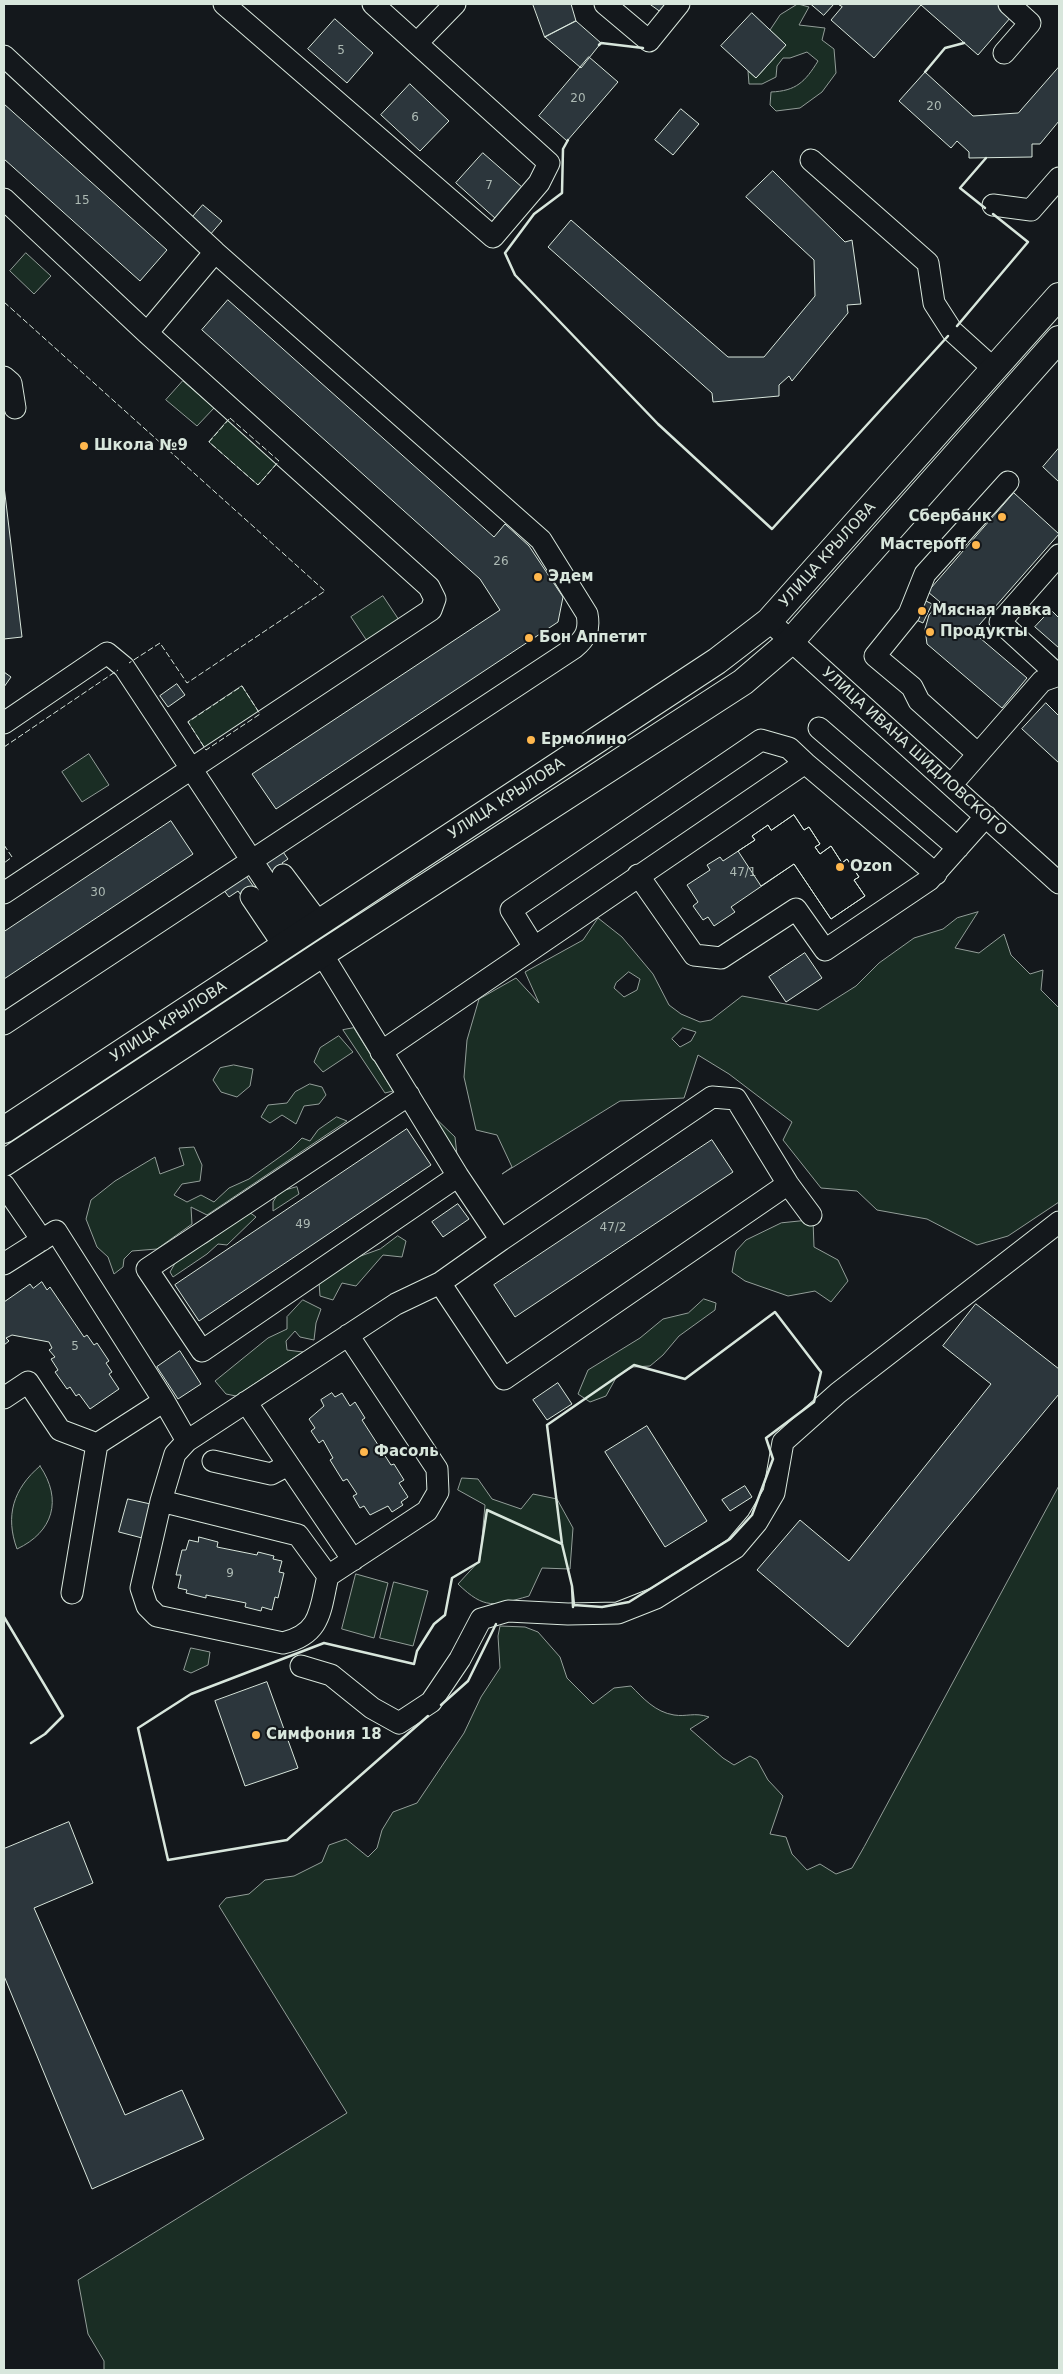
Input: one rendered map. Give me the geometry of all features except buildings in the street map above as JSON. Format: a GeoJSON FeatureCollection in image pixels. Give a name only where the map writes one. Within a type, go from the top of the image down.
{"type":"FeatureCollection","features":[{"type":"Feature","properties":{"kind":"main road","name":"УЛИЦА КРЫЛОВА"},"geometry":{"type":"LineString","coordinates":[[4,1130],[717,660],[770,621],[1059,296]]}},
{"type":"Feature","properties":{"kind":"main road","name":"УЛИЦА КРЫЛОВА"},"geometry":{"type":"LineString","coordinates":[[4,1163],[322,954],[743,682],[791,641],[1059,339]]}},
{"type":"Feature","properties":{"kind":"street"},"geometry":{"type":"LineString","coordinates":[[224,4],[492,237],[539,183],[549,163],[373,4]]}},
{"type":"Feature","properties":{"kind":"street"},"geometry":{"type":"LineString","coordinates":[[417,43],[455,4]]}},
{"type":"Feature","properties":{"kind":"street"},"geometry":{"type":"LineString","coordinates":[[605,4],[649,41],[679,4]]}},
{"type":"Feature","properties":{"kind":"street"},"geometry":{"type":"LineString","coordinates":[[1004,53],[1030,23],[1009,4]]}},
{"type":"Feature","properties":{"kind":"street"},"geometry":{"type":"LineString","coordinates":[[4,56],[215,252],[541,540],[588,614],[589,623],[583,641],[574,648],[4,1024]]}},
{"type":"Feature","properties":{"kind":"street"},"geometry":{"type":"LineString","coordinates":[[811,160],[928,263],[934,303],[952,331],[994,368]]}},
{"type":"Feature","properties":{"kind":"street"},"geometry":{"type":"LineString","coordinates":[[993,205],[1031,210],[1059,178]]}},
{"type":"Feature","properties":{"kind":"street"},"geometry":{"type":"LineString","coordinates":[[4,198],[147,334],[429,587],[436,599],[431,610],[4,893]]}},
{"type":"Feature","properties":{"kind":"street"},"geometry":{"type":"LineString","coordinates":[[147,334],[215,252]]}},
{"type":"Feature","properties":{"kind":"street"},"geometry":{"type":"LineString","coordinates":[[4,376],[11,383],[15,408]]}},
{"type":"Feature","properties":{"kind":"street"},"geometry":{"type":"LineString","coordinates":[[978,754],[918,702],[912,687],[875,656],[909,614],[925,574],[1008,482]]}},
{"type":"Feature","properties":{"kind":"street"},"geometry":{"type":"LineString","coordinates":[[1059,555],[1000,622],[1059,676]]}},
{"type":"Feature","properties":{"kind":"street","name":"УЛИЦА ИВАНА ШИДЛОВСКОГО"},"geometry":{"type":"LineString","coordinates":[[770,621],[1059,883]]}},
{"type":"Feature","properties":{"kind":"street"},"geometry":{"type":"LineString","coordinates":[[4,723],[107,653],[124,666],[301,935]]}},
{"type":"Feature","properties":{"kind":"street"},"geometry":{"type":"LineString","coordinates":[[952,784],[1042,681],[1059,676]]}},
{"type":"Feature","properties":{"kind":"street"},"geometry":{"type":"LineString","coordinates":[[819,728],[958,848]]}},
{"type":"Feature","properties":{"kind":"street"},"geometry":{"type":"LineString","coordinates":[[534,947],[510,910],[761,740],[789,748],[936,874]]}},
{"type":"Feature","properties":{"kind":"street"},"geometry":{"type":"LineString","coordinates":[[381,1052],[638,875],[805,763]]}},
{"type":"Feature","properties":{"kind":"street"},"geometry":{"type":"LineString","coordinates":[[638,875],[694,955],[722,958],[796,909],[825,950],[936,874],[986,816]]}},
{"type":"Feature","properties":{"kind":"street"},"geometry":{"type":"LineString","coordinates":[[283,875],[301,935]]}},
{"type":"Feature","properties":{"kind":"street"},"geometry":{"type":"LineString","coordinates":[[251,897],[301,935]]}},
{"type":"Feature","properties":{"kind":"street"},"geometry":{"type":"LineString","coordinates":[[322,954],[458,1176],[501,1240]]}},
{"type":"Feature","properties":{"kind":"street"},"geometry":{"type":"LineString","coordinates":[[409,1095],[147,1269],[202,1351],[458,1176]]}},
{"type":"Feature","properties":{"kind":"street"},"geometry":{"type":"LineString","coordinates":[[348,1335],[437,1469],[438,1492],[428,1511],[328,1576],[318,1621],[299,1639],[283,1643],[157,1616],[147,1606],[141,1588],[161,1501],[175,1454],[186,1441],[348,1335],[396,1304],[440,1283],[712,1098],[736,1099],[788,1184],[811,1215]]}},
{"type":"Feature","properties":{"kind":"street"},"geometry":{"type":"LineString","coordinates":[[440,1283],[504,1379],[788,1184]]}},
{"type":"Feature","properties":{"kind":"street"},"geometry":{"type":"LineString","coordinates":[[4,1185],[42,1240]]}},
{"type":"Feature","properties":{"kind":"street"},"geometry":{"type":"LineString","coordinates":[[301,1666],[331,1675],[372,1708],[399,1723],[431,1702],[460,1659],[481,1619],[508,1611],[568,1614],[618,1613],[656,1598],[735,1548],[757,1522],[774,1493],[782,1442],[838,1393],[1059,1222]]}},
{"type":"Feature","properties":{"kind":"street"},"geometry":{"type":"LineString","coordinates":[[4,1264],[56,1231],[164,1401],[186,1441]]}},
{"type":"Feature","properties":{"kind":"street"},"geometry":{"type":"LineString","coordinates":[[4,1398],[28,1382],[60,1430],[98,1444]]}},
{"type":"Feature","properties":{"kind":"street"},"geometry":{"type":"LineString","coordinates":[[72,1593],[98,1444],[164,1401]]}},
{"type":"Feature","properties":{"kind":"street"},"geometry":{"type":"LineString","coordinates":[[246,1402],[353,1560]]}},
{"type":"Feature","properties":{"kind":"street"},"geometry":{"type":"LineString","coordinates":[[213,1461],[271,1474],[288,1465]]}},
{"type":"Feature","properties":{"kind":"street"},"geometry":{"type":"LineString","coordinates":[[161,1501],[298,1535],[328,1576]]}},
{"type":"Feature","properties":{"kind":"green space"},"geometry":{"type":"Polygon","coordinates":[[[798,4],[809,7],[799,25],[825,28],[822,40],[834,49],[836,73],[822,92],[800,108],[776,111],[770,105],[771,92],[787,90],[799,84],[809,75],[818,61],[807,52],[790,58],[783,58],[777,66],[776,77],[762,84],[749,84],[748,71],[756,78],[786,45],[770,30],[780,15],[798,4]]]}},
{"type":"Feature","properties":{"kind":"green space"},"geometry":{"type":"Polygon","coordinates":[[[26,253],[51,276],[34,294],[10,271],[26,253]]]}},
{"type":"Feature","properties":{"kind":"green space"},"geometry":{"type":"Polygon","coordinates":[[[183,381],[214,408],[197,426],[166,400],[183,381]]]}},
{"type":"Feature","properties":{"kind":"green space"},"geometry":{"type":"Polygon","coordinates":[[[230,418],[279,461],[258,485],[209,442],[230,418]]]}},
{"type":"Feature","properties":{"kind":"green space"},"geometry":{"type":"Polygon","coordinates":[[[383,596],[399,620],[367,641],[351,617],[383,596]]]}},
{"type":"Feature","properties":{"kind":"green space"},"geometry":{"type":"Polygon","coordinates":[[[242,686],[260,714],[206,750],[188,722],[242,686]]]}},
{"type":"Feature","properties":{"kind":"green space"},"geometry":{"type":"Polygon","coordinates":[[[89,754],[109,785],[82,802],[62,772],[89,754]]]}},
{"type":"Feature","properties":{"kind":"green space"},"geometry":{"type":"Polygon","coordinates":[[[978,912],[955,948],[979,953],[1004,934],[1011,955],[1030,974],[1043,970],[1041,990],[1059,1008],[1059,1202],[1008,1236],[977,1245],[927,1219],[877,1210],[857,1191],[821,1188],[783,1140],[792,1122],[729,1074],[698,1055],[684,1098],[620,1101],[502,1174],[512,1167],[497,1135],[476,1130],[464,1077],[467,1040],[479,999],[516,978],[539,1003],[525,972],[583,940],[598,918],[622,937],[653,974],[669,1005],[681,1014],[700,1022],[711,1020],[742,996],[818,1010],[856,986],[879,963],[914,938],[943,929],[957,918],[978,912]],[[629,972],[616,983],[614,988],[624,997],[637,990],[640,979],[629,972]],[[683,1028],[672,1039],[680,1047],[691,1041],[696,1032],[683,1028]]]}},
{"type":"Feature","properties":{"kind":"green space"},"geometry":{"type":"Polygon","coordinates":[[[354,1028],[393,1091],[385,1093],[343,1030],[354,1028]]]}},
{"type":"Feature","properties":{"kind":"green space"},"geometry":{"type":"Polygon","coordinates":[[[339,1036],[353,1052],[323,1072],[314,1062],[320,1048],[339,1036]]]}},
{"type":"Feature","properties":{"kind":"green space"},"geometry":{"type":"Polygon","coordinates":[[[234,1065],[253,1069],[250,1086],[237,1097],[221,1092],[213,1080],[220,1068],[234,1065]]]}},
{"type":"Feature","properties":{"kind":"green space"},"geometry":{"type":"Polygon","coordinates":[[[310,1084],[322,1087],[326,1095],[319,1104],[304,1106],[296,1124],[282,1115],[270,1123],[261,1117],[268,1105],[287,1103],[295,1092],[310,1084]]]}},
{"type":"Feature","properties":{"kind":"green space"},"geometry":{"type":"Polygon","coordinates":[[[428,1111],[455,1137],[457,1155],[428,1111]]]}},
{"type":"Feature","properties":{"kind":"green space"},"geometry":{"type":"Polygon","coordinates":[[[337,1117],[347,1121],[207,1215],[191,1207],[192,1224],[157,1249],[132,1251],[124,1259],[123,1267],[114,1274],[108,1257],[97,1247],[86,1219],[91,1200],[115,1181],[155,1157],[160,1174],[184,1165],[179,1148],[194,1147],[202,1165],[200,1181],[182,1184],[174,1195],[187,1202],[201,1195],[214,1202],[229,1188],[249,1179],[291,1149],[302,1138],[310,1141],[318,1130],[337,1117]]]}},
{"type":"Feature","properties":{"kind":"green space"},"geometry":{"type":"Polygon","coordinates":[[[297,1187],[299,1194],[273,1211],[273,1202],[279,1192],[297,1187]]]}},
{"type":"Feature","properties":{"kind":"green space"},"geometry":{"type":"Polygon","coordinates":[[[249,1212],[256,1217],[227,1245],[218,1244],[207,1254],[173,1277],[170,1272],[178,1258],[208,1242],[249,1212]]]}},
{"type":"Feature","properties":{"kind":"green space"},"geometry":{"type":"Polygon","coordinates":[[[813,1220],[814,1247],[838,1260],[848,1281],[831,1302],[815,1291],[788,1296],[745,1281],[732,1272],[736,1251],[746,1240],[781,1223],[813,1220]]]}},
{"type":"Feature","properties":{"kind":"green space"},"geometry":{"type":"Polygon","coordinates":[[[398,1236],[406,1241],[402,1257],[383,1255],[356,1286],[342,1283],[333,1300],[320,1296],[319,1282],[358,1257],[380,1249],[398,1236]]]}},
{"type":"Feature","properties":{"kind":"green space"},"geometry":{"type":"Polygon","coordinates":[[[704,1299],[716,1303],[715,1310],[679,1336],[663,1355],[650,1366],[633,1367],[617,1376],[606,1396],[590,1402],[578,1394],[588,1370],[640,1338],[663,1319],[688,1313],[704,1299]]]}},
{"type":"Feature","properties":{"kind":"green space"},"geometry":{"type":"Polygon","coordinates":[[[303,1300],[321,1309],[316,1323],[314,1340],[300,1337],[295,1331],[286,1341],[287,1350],[303,1352],[236,1396],[226,1394],[215,1381],[268,1338],[287,1329],[287,1317],[303,1300]]]}},
{"type":"Feature","properties":{"kind":"green space"},"geometry":{"type":"Polygon","coordinates":[[[40,1466],[51,1491],[51,1514],[39,1534],[17,1549],[12,1525],[14,1504],[23,1484],[40,1466]]]}},
{"type":"Feature","properties":{"kind":"green space"},"geometry":{"type":"Polygon","coordinates":[[[462,1478],[478,1479],[492,1499],[521,1509],[533,1494],[557,1499],[573,1528],[570,1569],[542,1568],[529,1596],[507,1602],[491,1604],[483,1602],[467,1592],[458,1584],[480,1560],[485,1505],[458,1490],[462,1478]]]}},
{"type":"Feature","properties":{"kind":"green space"},"geometry":{"type":"Polygon","coordinates":[[[1059,1486],[1059,2370],[104,2370],[104,2361],[88,2334],[78,2280],[347,2113],[219,1906],[226,1898],[249,1894],[265,1880],[294,1876],[322,1862],[329,1845],[346,1839],[368,1857],[377,1848],[382,1830],[393,1812],[417,1803],[464,1733],[481,1697],[500,1668],[498,1636],[500,1626],[525,1627],[538,1632],[560,1657],[567,1678],[593,1704],[614,1688],[631,1686],[650,1704],[661,1711],[674,1715],[709,1717],[690,1729],[723,1758],[734,1765],[750,1756],[757,1760],[768,1780],[783,1796],[770,1834],[786,1837],[792,1854],[807,1870],[820,1864],[836,1874],[852,1868],[1059,1486]]]}},
{"type":"Feature","properties":{"kind":"green space"},"geometry":{"type":"Polygon","coordinates":[[[356,1574],[388,1583],[374,1638],[342,1629],[356,1574]]]}},
{"type":"Feature","properties":{"kind":"green space"},"geometry":{"type":"Polygon","coordinates":[[[394,1582],[428,1591],[413,1646],[380,1638],[394,1582]]]}},
{"type":"Feature","properties":{"kind":"green space"},"geometry":{"type":"Polygon","coordinates":[[[191,1648],[210,1652],[208,1665],[191,1673],[184,1670],[191,1648]]]}},
{"type":"Feature","properties":{"kind":"fence"},"geometry":{"type":"LineString","coordinates":[[4,302],[325,591],[187,683],[160,643],[129,663]]}},
{"type":"Feature","properties":{"kind":"fence"},"geometry":{"type":"LineString","coordinates":[[230,418],[279,461],[258,485],[209,442],[230,418]]}},
{"type":"Feature","properties":{"kind":"fence"},"geometry":{"type":"LineString","coordinates":[[4,747],[118,670]]}},
{"type":"Feature","properties":{"kind":"fence"},"geometry":{"type":"LineString","coordinates":[[242,686],[260,714],[206,750],[188,722],[242,686]]}},
{"type":"Feature","properties":{"kind":"fence"},"geometry":{"type":"LineString","coordinates":[[4,845],[12,857],[4,863]]}},
{"type":"Feature","properties":{"kind":"wall"},"geometry":{"type":"LineString","coordinates":[[599,45],[601,43],[643,48]]}},
{"type":"Feature","properties":{"kind":"wall"},"geometry":{"type":"LineString","coordinates":[[925,72],[945,48],[964,43]]}},
{"type":"Feature","properties":{"kind":"wall"},"geometry":{"type":"LineString","coordinates":[[568,140],[563,149],[562,193],[534,214],[505,253],[515,275],[658,424],[772,529],[948,336]]}},
{"type":"Feature","properties":{"kind":"wall"},"geometry":{"type":"LineString","coordinates":[[985,208],[960,188],[986,158]]}},
{"type":"Feature","properties":{"kind":"wall"},"geometry":{"type":"LineString","coordinates":[[957,326],[1028,242],[993,214]]}},
{"type":"Feature","properties":{"kind":"wall"},"geometry":{"type":"LineString","coordinates":[[775,1312],[821,1372],[814,1402],[766,1438],[773,1459],[752,1515],[730,1539],[629,1602],[602,1607],[574,1605],[572,1586],[562,1544],[547,1425],[634,1365],[685,1379],[775,1312]]}},
{"type":"Feature","properties":{"kind":"wall"},"geometry":{"type":"LineString","coordinates":[[428,1716],[287,1840],[168,1860],[138,1728],[191,1694],[324,1643],[414,1664],[417,1651],[434,1624],[445,1615],[452,1578],[479,1562],[487,1510],[562,1544]]}},
{"type":"Feature","properties":{"kind":"wall"},"geometry":{"type":"LineString","coordinates":[[572,1586],[573,1607]]}},
{"type":"Feature","properties":{"kind":"wall"},"geometry":{"type":"LineString","coordinates":[[4,1617],[63,1716],[45,1734],[31,1743]]}},
{"type":"Feature","properties":{"kind":"wall"},"geometry":{"type":"LineString","coordinates":[[441,1705],[468,1681],[496,1624]]}},
{"type":"Feature","properties":{"kind":"place","name":"Школа №9"},"geometry":{"type":"Point","coordinates":[84,446]}},
{"type":"Feature","properties":{"kind":"place","name":"Сбербанк"},"geometry":{"type":"Point","coordinates":[1002,517]}},
{"type":"Feature","properties":{"kind":"place","name":"Мастерoff"},"geometry":{"type":"Point","coordinates":[976,545]}},
{"type":"Feature","properties":{"kind":"place","name":"Эдем"},"geometry":{"type":"Point","coordinates":[538,577]}},
{"type":"Feature","properties":{"kind":"place","name":"Мясная лавка"},"geometry":{"type":"Point","coordinates":[922,611]}},
{"type":"Feature","properties":{"kind":"place","name":"Продукты"},"geometry":{"type":"Point","coordinates":[930,632]}},
{"type":"Feature","properties":{"kind":"place","name":"Бон Аппетит"},"geometry":{"type":"Point","coordinates":[529,638]}},
{"type":"Feature","properties":{"kind":"place","name":"Ермолино"},"geometry":{"type":"Point","coordinates":[531,740]}},
{"type":"Feature","properties":{"kind":"place","name":"Ozon"},"geometry":{"type":"Point","coordinates":[840,867]}},
{"type":"Feature","properties":{"kind":"place","name":"Фасоль"},"geometry":{"type":"Point","coordinates":[364,1452]}},
{"type":"Feature","properties":{"kind":"place","name":"Симфония 18"},"geometry":{"type":"Point","coordinates":[256,1735]}}]}
